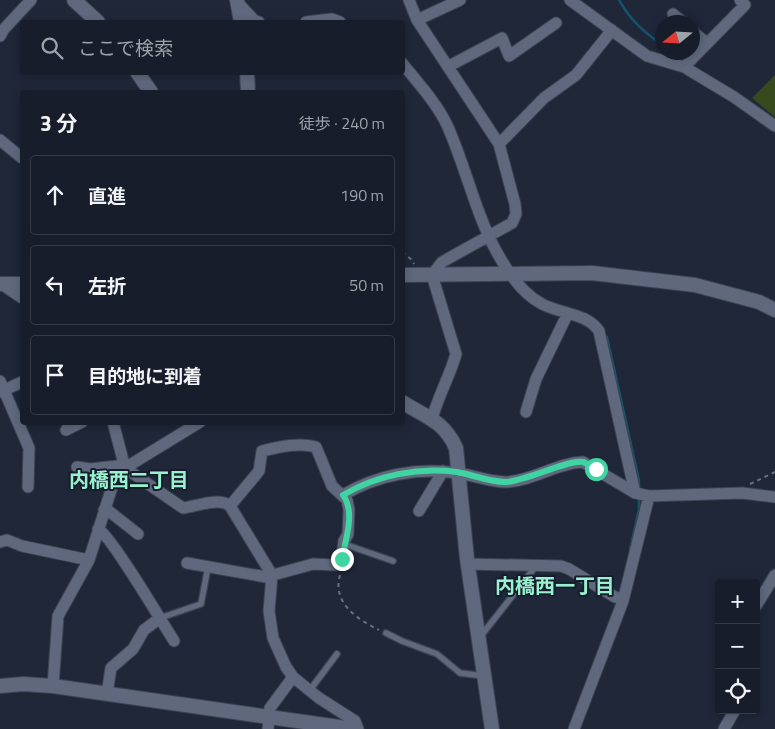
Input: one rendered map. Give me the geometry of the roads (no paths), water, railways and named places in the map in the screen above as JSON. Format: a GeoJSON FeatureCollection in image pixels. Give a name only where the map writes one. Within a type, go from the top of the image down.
{"type":"FeatureCollection","features":[{"type":"Feature","properties":{"kind":"street"},"geometry":{"type":"LineString","coordinates":[[0,36],[4,29],[31,0]]}},
{"type":"Feature","properties":{"kind":"street"},"geometry":{"type":"LineString","coordinates":[[74,0],[96,20]]}},
{"type":"Feature","properties":{"kind":"street"},"geometry":{"type":"LineString","coordinates":[[409,0],[417,20],[499,144],[516,214],[512,223],[442,262],[432,275]]}},
{"type":"Feature","properties":{"kind":"street"},"geometry":{"type":"LineString","coordinates":[[417,20],[460,0]]}},
{"type":"Feature","properties":{"kind":"street"},"geometry":{"type":"LineString","coordinates":[[570,0],[647,56],[684,67],[734,97],[775,126]]}},
{"type":"Feature","properties":{"kind":"street"},"geometry":{"type":"LineString","coordinates":[[684,67],[745,4],[742,1]]}},
{"type":"Feature","properties":{"kind":"street"},"geometry":{"type":"LineString","coordinates":[[238,2],[241,20]]}},
{"type":"Feature","properties":{"kind":"street"},"geometry":{"type":"LineString","coordinates":[[238,2],[254,20]]}},
{"type":"Feature","properties":{"kind":"street"},"geometry":{"type":"LineString","coordinates":[[20,12],[25,20]]}},
{"type":"Feature","properties":{"kind":"street"},"geometry":{"type":"LineString","coordinates":[[449,66],[502,38],[509,56],[556,23]]}},
{"type":"Feature","properties":{"kind":"street"},"geometry":{"type":"LineString","coordinates":[[499,144],[544,98],[576,74],[612,30]]}},
{"type":"Feature","properties":{"kind":"street"},"geometry":{"type":"LineString","coordinates":[[700,38],[707,44]]}},
{"type":"Feature","properties":{"kind":"street"},"geometry":{"type":"LineString","coordinates":[[405,67],[435,104],[447,126],[488,238],[510,273],[530,296],[543,305],[585,319],[594,324],[599,331],[634,493]]}},
{"type":"Feature","properties":{"kind":"street"},"geometry":{"type":"LineString","coordinates":[[139,75],[150,90]]}},
{"type":"Feature","properties":{"kind":"street"},"geometry":{"type":"LineString","coordinates":[[247,75],[248,90]]}},
{"type":"Feature","properties":{"kind":"street"},"geometry":{"type":"LineString","coordinates":[[0,140],[20,156]]}},
{"type":"Feature","properties":{"kind":"street"},"geometry":{"type":"LineString","coordinates":[[409,275],[592,273],[695,285],[759,302],[775,310]]}},
{"type":"Feature","properties":{"kind":"street"},"geometry":{"type":"LineString","coordinates":[[432,275],[456,354],[432,419]]}},
{"type":"Feature","properties":{"kind":"street"},"geometry":{"type":"LineString","coordinates":[[0,284],[20,284]]}},
{"type":"Feature","properties":{"kind":"street"},"geometry":{"type":"LineString","coordinates":[[0,284],[20,297]]}},
{"type":"Feature","properties":{"kind":"street"},"geometry":{"type":"LineString","coordinates":[[526,412],[536,379],[568,313]]}},
{"type":"Feature","properties":{"kind":"street"},"geometry":{"type":"LineString","coordinates":[[20,383],[2,388],[29,448],[28,486]]}},
{"type":"Feature","properties":{"kind":"street"},"geometry":{"type":"LineString","coordinates":[[405,404],[442,426],[450,435],[456,448],[467,564],[492,729]]}},
{"type":"Feature","properties":{"kind":"street"},"geometry":{"type":"LineString","coordinates":[[66,430],[76,425]]}},
{"type":"Feature","properties":{"kind":"street"},"geometry":{"type":"LineString","coordinates":[[114,425],[125,467]]}},
{"type":"Feature","properties":{"kind":"street"},"geometry":{"type":"LineString","coordinates":[[53,686],[58,616],[89,560],[112,486],[125,467],[195,425]]}},
{"type":"Feature","properties":{"kind":"street"},"geometry":{"type":"LineString","coordinates":[[187,563],[266,577],[313,564],[335,565],[341,563],[344,544],[348,534],[349,510],[347,500],[332,486],[316,447],[309,445],[290,446],[262,451],[262,465],[259,471],[230,506]]}},
{"type":"Feature","properties":{"kind":"street"},"geometry":{"type":"LineString","coordinates":[[343,495],[394,474],[443,471],[505,482],[533,477],[574,463],[583,462],[634,493],[649,496],[736,493],[775,497]]}},
{"type":"Feature","properties":{"kind":"street"},"geometry":{"type":"LineString","coordinates":[[77,467],[91,469],[125,467],[183,508],[226,502],[272,575],[269,611],[273,638],[286,667],[293,677],[355,721],[358,729]]}},
{"type":"Feature","properties":{"kind":"street"},"geometry":{"type":"LineString","coordinates":[[418,511],[443,471]]}},
{"type":"Feature","properties":{"kind":"street"},"geometry":{"type":"LineString","coordinates":[[574,729],[623,599],[649,496]]}},
{"type":"Feature","properties":{"kind":"street"},"geometry":{"type":"LineString","coordinates":[[104,510],[110,512],[138,534]]}},
{"type":"Feature","properties":{"kind":"street"},"geometry":{"type":"LineString","coordinates":[[98,530],[103,531],[174,641]]}},
{"type":"Feature","properties":{"kind":"street"},"geometry":{"type":"LineString","coordinates":[[0,542],[6,540],[22,546],[89,560]]}},
{"type":"Feature","properties":{"kind":"street"},"geometry":{"type":"LineString","coordinates":[[467,564],[561,566],[615,597],[623,599]]}},
{"type":"Feature","properties":{"kind":"street"},"geometry":{"type":"LineString","coordinates":[[760,599],[775,574]]}},
{"type":"Feature","properties":{"kind":"street"},"geometry":{"type":"LineString","coordinates":[[107,694],[111,668],[133,649],[144,630],[160,618]]}},
{"type":"Feature","properties":{"kind":"street"},"geometry":{"type":"LineString","coordinates":[[269,724],[270,708],[293,677]]}},
{"type":"Feature","properties":{"kind":"street"},"geometry":{"type":"LineString","coordinates":[[1,687],[23,684],[53,686],[269,724],[353,729]]}},
{"type":"Feature","properties":{"kind":"street"},"geometry":{"type":"LineString","coordinates":[[724,729],[733,714]]}},
{"type":"Feature","properties":{"kind":"lane"},"geometry":{"type":"LineString","coordinates":[[344,544],[393,561]]}},
{"type":"Feature","properties":{"kind":"lane"},"geometry":{"type":"LineString","coordinates":[[478,633],[484,632],[536,566]]}},
{"type":"Feature","properties":{"kind":"lane"},"geometry":{"type":"LineString","coordinates":[[160,618],[201,604],[208,567]]}},
{"type":"Feature","properties":{"kind":"lane"},"geometry":{"type":"LineString","coordinates":[[386,633],[437,654],[460,673],[484,676]]}},
{"type":"Feature","properties":{"kind":"lane"},"geometry":{"type":"LineString","coordinates":[[310,690],[337,654]]}},
{"type":"Feature","properties":{"kind":"waterway"},"geometry":{"type":"LineString","coordinates":[[619,0],[628,14],[655,40]]}},
{"type":"Feature","properties":{"kind":"waterway"},"geometry":{"type":"LineString","coordinates":[[607,337],[639,487]]}},
{"type":"Feature","properties":{"kind":"waterway"},"geometry":{"type":"LineString","coordinates":[[630,549],[639,509],[639,498]]}},
{"type":"Feature","properties":{"kind":"district","name":"内橋西二丁目"},"geometry":{"type":"Point","coordinates":[129,479]}},
{"type":"Feature","properties":{"kind":"district","name":"内橋西一丁目"},"geometry":{"type":"Point","coordinates":[555,585]}}]}
